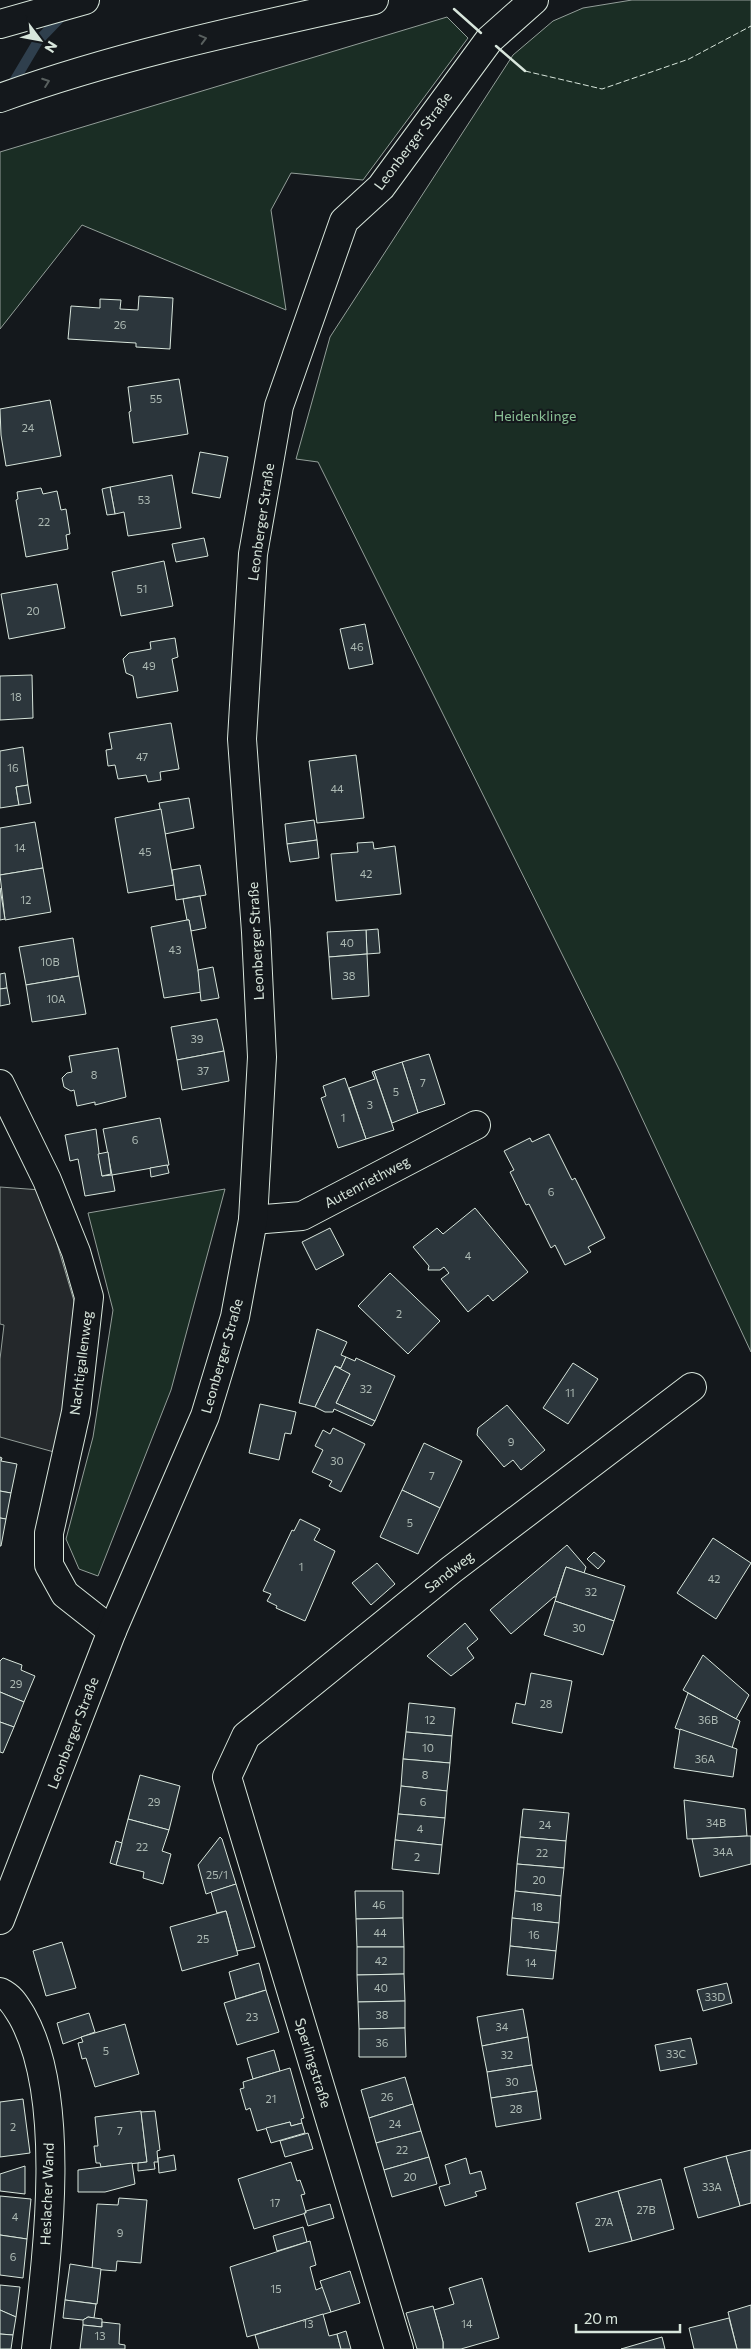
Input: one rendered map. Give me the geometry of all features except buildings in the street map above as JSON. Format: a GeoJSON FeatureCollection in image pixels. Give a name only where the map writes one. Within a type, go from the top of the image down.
{"type":"FeatureCollection","features":[{"type":"Feature","properties":{"kind":"main road"},"geometry":{"type":"LineString","coordinates":[[0,24],[85,0]]}},
{"type":"Feature","properties":{"kind":"main road"},"geometry":{"type":"LineString","coordinates":[[0,98],[62,76],[201,39],[374,0]]}},
{"type":"Feature","properties":{"kind":"main road","name":"Leonberger Straße"},"geometry":{"type":"LineString","coordinates":[[0,1920],[112,1632],[205,1416],[236,1317],[254,1220],[262,1057],[256,932],[242,740],[254,554],[282,396],[344,221],[381,187],[489,40],[534,0]]}},
{"type":"Feature","properties":{"kind":"main road","name":"Nachtigallenweg"},"geometry":{"type":"LineString","coordinates":[[0,1084],[50,1189],[76,1252],[89,1297],[76,1412],[49,1533],[49,1565],[65,1594],[112,1632]]}},
{"type":"Feature","properties":{"kind":"main road","name":"Autenriethweg"},"geometry":{"type":"LineString","coordinates":[[254,1220],[302,1216],[476,1125]]}},
{"type":"Feature","properties":{"kind":"main road","name":"Sandweg"},"geometry":{"type":"LineString","coordinates":[[227,1777],[246,1736],[452,1570],[692,1387]]}},
{"type":"Feature","properties":{"kind":"main road","name":"Sperlingstraße"},"geometry":{"type":"LineString","coordinates":[[227,1777],[399,2349]]}},
{"type":"Feature","properties":{"kind":"main road","name":"Heslacher Wand"},"geometry":{"type":"LineString","coordinates":[[0,1992],[11,1997],[32,2034],[47,2103],[50,2172],[42,2300],[36,2349]]}},
{"type":"Feature","properties":{"kind":"green space","name":"Heidenklinge"},"geometry":{"type":"Polygon","coordinates":[[[632,0],[751,0],[751,1352],[620,1071],[318,462],[296,459],[330,337],[513,55],[553,21],[583,8],[632,0]]]}},
{"type":"Feature","properties":{"kind":"green space"},"geometry":{"type":"Polygon","coordinates":[[[447,17],[468,38],[363,180],[291,173],[271,210],[286,310],[82,225],[0,329],[0,152],[447,17]]]}},
{"type":"Feature","properties":{"kind":"green space"},"geometry":{"type":"Polygon","coordinates":[[[225,1189],[171,1390],[98,1576],[79,1569],[66,1539],[93,1437],[113,1310],[88,1213],[225,1189]]]}},
{"type":"Feature","properties":{"kind":"shaded area"},"geometry":{"type":"Polygon","coordinates":[[[0,1187],[41,1190],[74,1301],[68,1379],[54,1452],[0,1437],[0,1359],[4,1325],[0,1324],[0,1187]]]}},
{"type":"Feature","properties":{"kind":"waterway","name":"Heidenklinge"},"geometry":{"type":"LineString","coordinates":[[10,88],[38,41],[64,14]]}},
{"type":"Feature","properties":{"kind":"fence"},"geometry":{"type":"LineString","coordinates":[[525,71],[602,89],[689,59],[751,26]]}},
{"type":"Feature","properties":{"kind":"wall"},"geometry":{"type":"LineString","coordinates":[[454,9],[481,33]]}},
{"type":"Feature","properties":{"kind":"wall"},"geometry":{"type":"LineString","coordinates":[[496,46],[525,71]]}}]}
